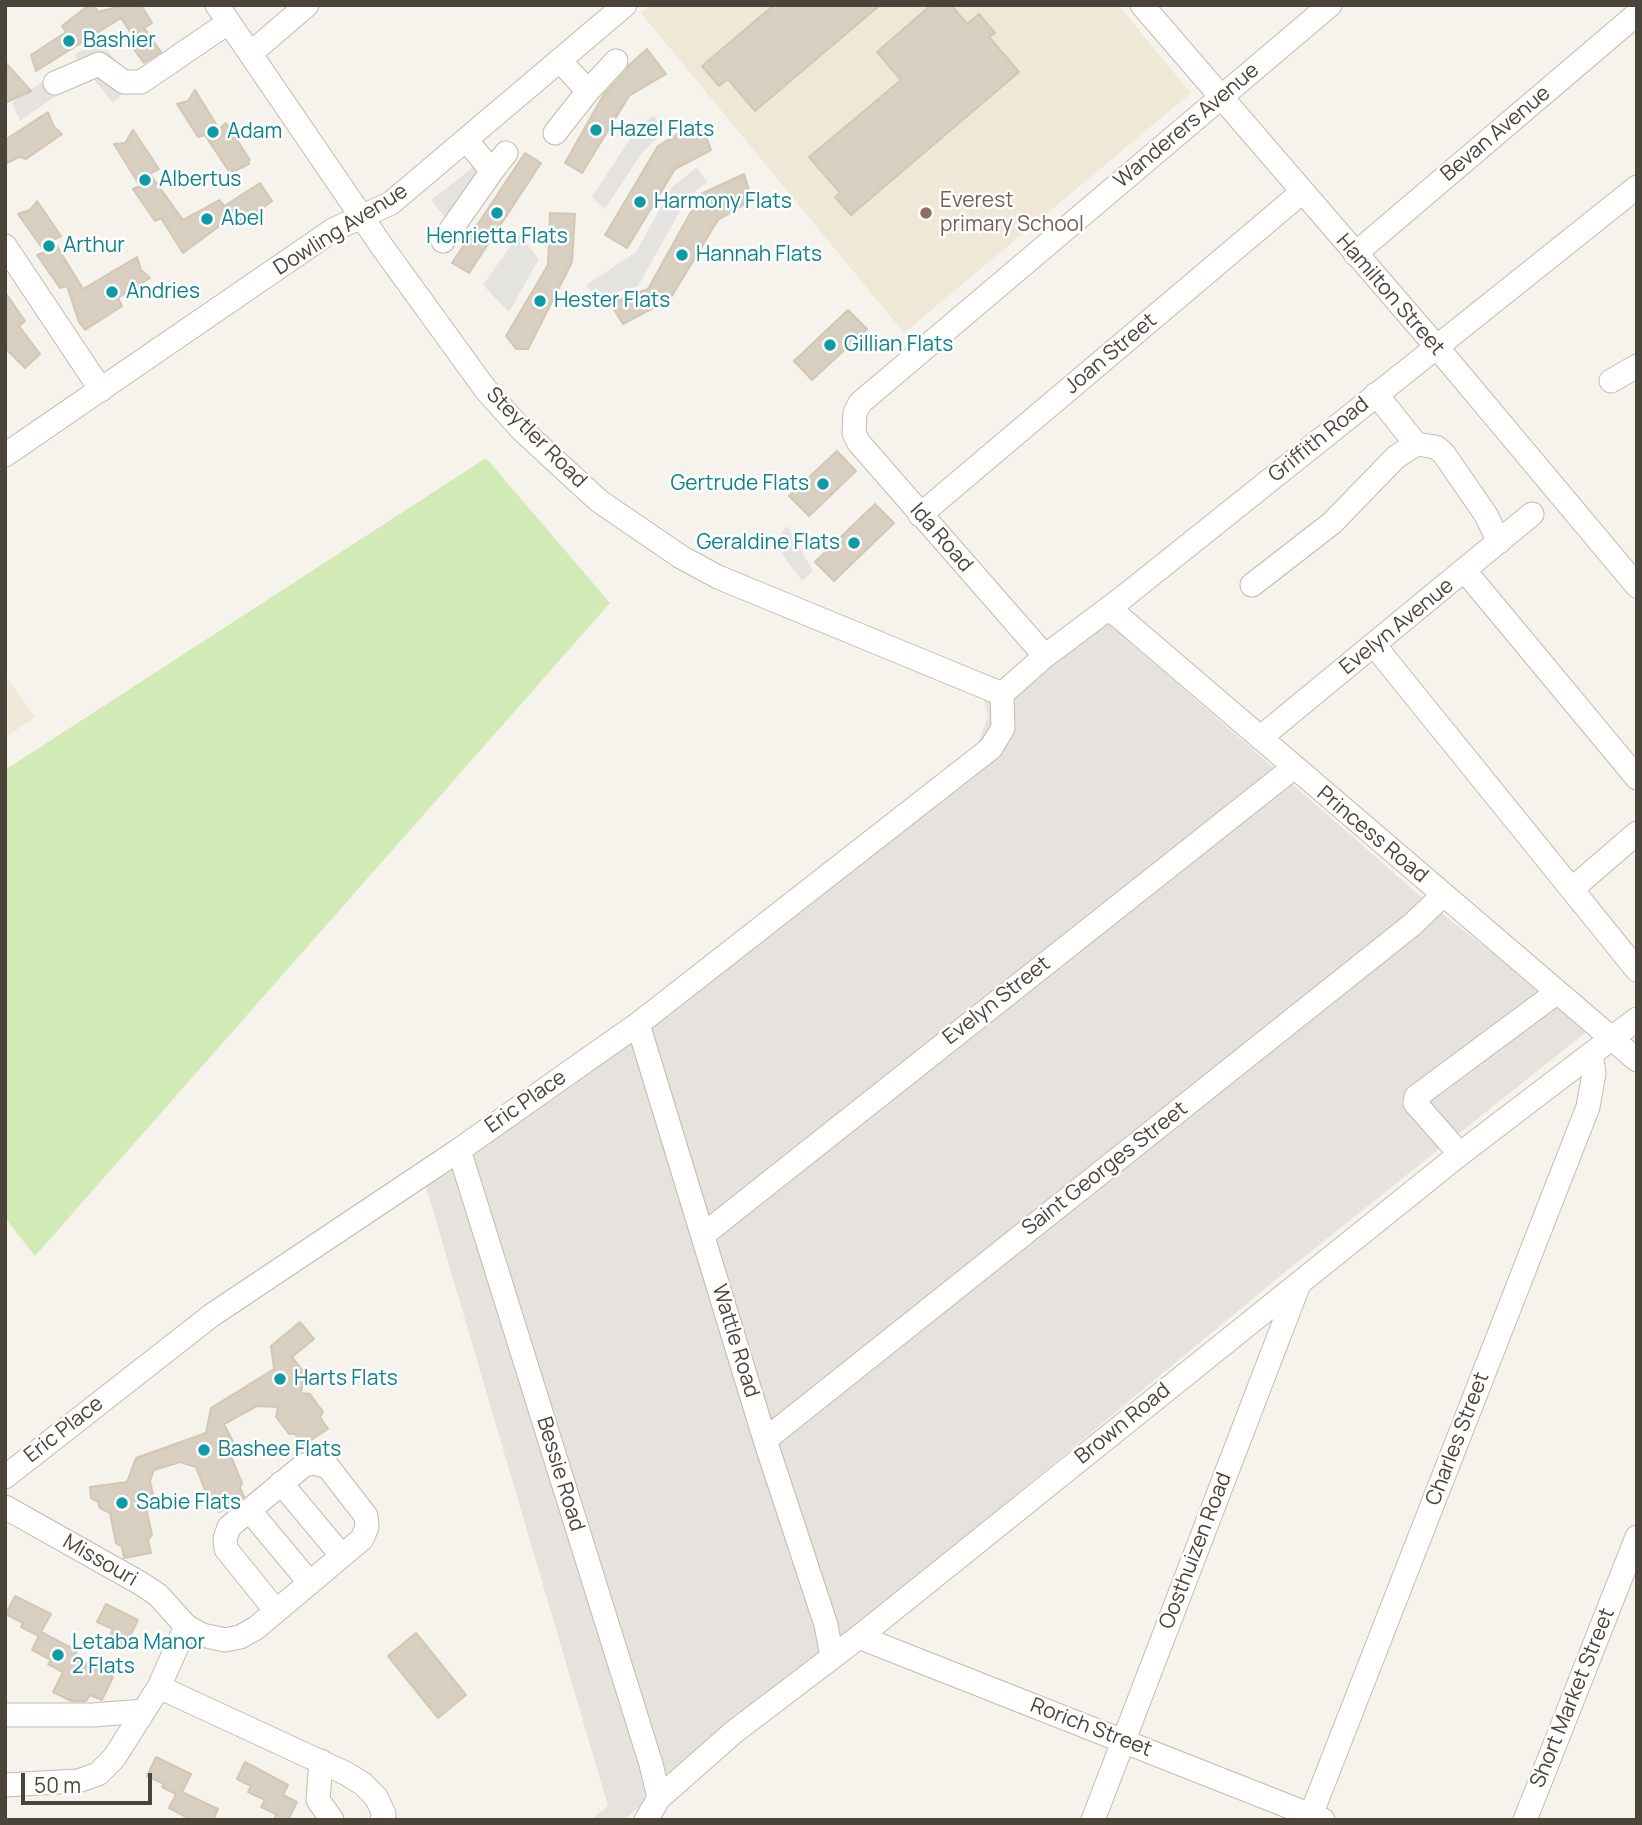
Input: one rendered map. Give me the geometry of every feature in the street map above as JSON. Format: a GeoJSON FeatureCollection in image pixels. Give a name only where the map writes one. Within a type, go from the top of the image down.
{"type":"FeatureCollection","features":[{"type":"Feature","properties":{"kind":"street"},"geometry":{"type":"LineString","coordinates":[[251,53],[307,5]]}},
{"type":"Feature","properties":{"kind":"street","name":"Dowling Avenue"},"geometry":{"type":"LineString","coordinates":[[5,455],[333,230],[391,203],[625,5]]}},
{"type":"Feature","properties":{"kind":"street","name":"Hamilton Street"},"geometry":{"type":"LineString","coordinates":[[1142,5],[1219,98],[1436,346],[1637,586]]}},
{"type":"Feature","properties":{"kind":"street","name":"Wanderers Avenue"},"geometry":{"type":"LineString","coordinates":[[855,412],[860,402],[1330,5]]}},
{"type":"Feature","properties":{"kind":"street","name":"Bevan Avenue"},"geometry":{"type":"LineString","coordinates":[[1355,254],[1634,13]]}},
{"type":"Feature","properties":{"kind":"street"},"geometry":{"type":"LineString","coordinates":[[55,83],[99,64],[124,82],[141,82],[223,14]]}},
{"type":"Feature","properties":{"kind":"street","name":"Steytler Road"},"geometry":{"type":"LineString","coordinates":[[223,14],[446,338],[486,390],[523,430],[599,501],[681,557],[718,577],[1002,694]]}},
{"type":"Feature","properties":{"kind":"street"},"geometry":{"type":"LineString","coordinates":[[560,61],[589,91]]}},
{"type":"Feature","properties":{"kind":"street"},"geometry":{"type":"LineString","coordinates":[[555,133],[616,61]]}},
{"type":"Feature","properties":{"kind":"street"},"geometry":{"type":"LineString","coordinates":[[443,241],[499,162],[467,141]]}},
{"type":"Feature","properties":{"kind":"street","name":"Griffith Road"},"geometry":{"type":"LineString","coordinates":[[1002,694],[1045,656],[1109,608],[1637,187]]}},
{"type":"Feature","properties":{"kind":"street","name":"Joan Street"},"geometry":{"type":"LineString","coordinates":[[920,515],[1301,192]]}},
{"type":"Feature","properties":{"kind":"street"},"geometry":{"type":"LineString","coordinates":[[5,246],[101,390]]}},
{"type":"Feature","properties":{"kind":"street"},"geometry":{"type":"LineString","coordinates":[[1611,381],[1637,366]]}},
{"type":"Feature","properties":{"kind":"street"},"geometry":{"type":"LineString","coordinates":[[1376,394],[1416,444]]}},
{"type":"Feature","properties":{"kind":"street","name":"Ida Road"},"geometry":{"type":"LineString","coordinates":[[855,412],[854,433],[859,443],[1045,656]]}},
{"type":"Feature","properties":{"kind":"street"},"geometry":{"type":"LineString","coordinates":[[1252,584],[1332,523],[1396,457],[1416,444],[1436,447],[1444,454],[1486,514],[1499,542]]}},
{"type":"Feature","properties":{"kind":"street","name":"Evelyn Avenue"},"geometry":{"type":"LineString","coordinates":[[1260,738],[1532,514]]}},
{"type":"Feature","properties":{"kind":"street"},"geometry":{"type":"LineString","coordinates":[[1465,571],[1637,778]]}},
{"type":"Feature","properties":{"kind":"street","name":"Princess Road"},"geometry":{"type":"LineString","coordinates":[[1109,608],[1637,1060]]}},
{"type":"Feature","properties":{"kind":"street"},"geometry":{"type":"LineString","coordinates":[[1374,645],[1637,970]]}},
{"type":"Feature","properties":{"kind":"street","name":"Eric Place"},"geometry":{"type":"LineString","coordinates":[[5,1476],[212,1315],[459,1150],[638,1024],[991,748],[1003,728],[1002,694]]}},
{"type":"Feature","properties":{"kind":"street","name":"Evelyn Street"},"geometry":{"type":"LineString","coordinates":[[703,1235],[1293,768]]}},
{"type":"Feature","properties":{"kind":"street"},"geometry":{"type":"LineString","coordinates":[[1572,889],[1637,833]]}},
{"type":"Feature","properties":{"kind":"street","name":"Saint Georges Street"},"geometry":{"type":"LineString","coordinates":[[765,1440],[1402,933],[1443,895]]}},
{"type":"Feature","properties":{"kind":"street"},"geometry":{"type":"LineString","coordinates":[[1461,1154],[1415,1103],[1416,1097],[1556,993]]}},
{"type":"Feature","properties":{"kind":"street"},"geometry":{"type":"LineString","coordinates":[[1612,1039],[1637,1019]]}},
{"type":"Feature","properties":{"kind":"street","name":"Wattle Road"},"geometry":{"type":"LineString","coordinates":[[638,1024],[765,1440],[826,1625],[832,1657]]}},
{"type":"Feature","properties":{"kind":"street","name":"Brown Road"},"geometry":{"type":"LineString","coordinates":[[646,1820],[659,1798],[734,1732],[859,1637],[1461,1154],[1612,1039]]}},
{"type":"Feature","properties":{"kind":"street","name":"Charles Street"},"geometry":{"type":"LineString","coordinates":[[1314,1818],[1588,1107],[1594,1073],[1591,1054]]}},
{"type":"Feature","properties":{"kind":"street","name":"Bessie Road"},"geometry":{"type":"LineString","coordinates":[[459,1150],[651,1764],[659,1798]]}},
{"type":"Feature","properties":{"kind":"street","name":"Oosthuizen Road"},"geometry":{"type":"LineString","coordinates":[[1093,1820],[1299,1283]]}},
{"type":"Feature","properties":{"kind":"street","name":"Missouri"},"geometry":{"type":"LineString","coordinates":[[5,1507],[140,1583],[158,1595],[186,1626],[202,1635],[225,1640],[240,1637],[276,1611],[362,1539],[367,1527],[366,1516],[328,1467],[314,1462],[303,1465],[229,1527],[225,1539],[226,1549],[276,1611]]}},
{"type":"Feature","properties":{"kind":"street"},"geometry":{"type":"LineString","coordinates":[[281,1483],[342,1556]]}},
{"type":"Feature","properties":{"kind":"street"},"geometry":{"type":"LineString","coordinates":[[249,1510],[310,1583]]}},
{"type":"Feature","properties":{"kind":"street","name":"Short Market Street"},"geometry":{"type":"LineString","coordinates":[[1525,1820],[1637,1537]]}},
{"type":"Feature","properties":{"kind":"street"},"geometry":{"type":"LineString","coordinates":[[5,1785],[78,1781],[97,1774],[114,1758],[159,1687],[186,1626]]}},
{"type":"Feature","properties":{"kind":"street","name":"Rorich Street"},"geometry":{"type":"LineString","coordinates":[[859,1637],[1124,1740],[1314,1818]]}},
{"type":"Feature","properties":{"kind":"street"},"geometry":{"type":"LineString","coordinates":[[159,1687],[321,1761],[363,1784],[376,1797],[384,1814],[382,1820]]}},
{"type":"Feature","properties":{"kind":"street"},"geometry":{"type":"LineString","coordinates":[[5,1715],[93,1715],[144,1711]]}},
{"type":"Feature","properties":{"kind":"street"},"geometry":{"type":"LineString","coordinates":[[321,1761],[318,1800],[332,1820]]}},
{"type":"Feature","properties":{"kind":"shaded area","name":"Everest primary School"},"geometry":{"type":"Polygon","coordinates":[[[650,5],[1118,5],[1191,93],[904,333],[641,13],[650,5]]]}},
{"type":"Feature","properties":{"kind":"shaded area"},"geometry":{"type":"Polygon","coordinates":[[[99,39],[133,83],[113,103],[74,55],[99,39]]]}},
{"type":"Feature","properties":{"kind":"shaded area"},"geometry":{"type":"Polygon","coordinates":[[[73,61],[84,76],[20,121],[12,103],[73,61]]]}},
{"type":"Feature","properties":{"kind":"shaded area"},"geometry":{"type":"Polygon","coordinates":[[[654,115],[663,132],[641,154],[605,209],[592,197],[638,127],[654,115]]]}},
{"type":"Feature","properties":{"kind":"shaded area"},"geometry":{"type":"Polygon","coordinates":[[[504,143],[450,224],[431,200],[504,143]]]}},
{"type":"Feature","properties":{"kind":"shaded area"},"geometry":{"type":"Polygon","coordinates":[[[697,167],[707,182],[688,197],[638,286],[599,297],[585,286],[636,252],[672,187],[697,167]]]}},
{"type":"Feature","properties":{"kind":"shaded area"},"geometry":{"type":"Polygon","coordinates":[[[519,234],[539,259],[509,312],[483,285],[519,234]]]}},
{"type":"Feature","properties":{"kind":"shaded area"},"geometry":{"type":"Polygon","coordinates":[[[787,526],[813,571],[802,581],[773,542],[787,526]]]}},
{"type":"Feature","properties":{"kind":"shaded area"},"geometry":{"type":"Polygon","coordinates":[[[1102,618],[1426,901],[1590,1029],[1285,1272],[623,1820],[590,1820],[608,1806],[422,1173],[969,767],[988,717],[984,700],[1102,618]]]}},
{"type":"Feature","properties":{"kind":"shaded area"},"geometry":{"type":"Polygon","coordinates":[[[5,675],[35,717],[5,738],[5,675]]]}},
{"type":"Feature","properties":{"kind":"green space"},"geometry":{"type":"Polygon","coordinates":[[[486,458],[610,603],[35,1256],[5,1218],[5,770],[486,458]]]}},
{"type":"Feature","properties":{"kind":"building"},"geometry":{"type":"Polygon","coordinates":[[[89,5],[94,5],[98,12],[125,5],[141,5],[152,23],[144,28],[161,52],[144,63],[130,44],[136,41],[121,18],[36,71],[31,55],[66,32],[62,26],[89,5]]]}},
{"type":"Feature","properties":{"kind":"building"},"geometry":{"type":"Polygon","coordinates":[[[774,5],[880,5],[755,111],[728,79],[719,86],[702,66],[774,5]]]}},
{"type":"Feature","properties":{"kind":"building"},"geometry":{"type":"Polygon","coordinates":[[[931,5],[951,5],[967,24],[979,14],[995,33],[989,37],[1019,72],[851,215],[835,197],[840,193],[809,157],[901,80],[877,52],[931,5]]]}},
{"type":"Feature","properties":{"kind":"building","name":"Hazel Flats"},"geometry":{"type":"Polygon","coordinates":[[[647,49],[666,74],[629,96],[582,173],[565,163],[604,94],[647,49]]]}},
{"type":"Feature","properties":{"kind":"building"},"geometry":{"type":"Polygon","coordinates":[[[5,62],[31,91],[5,103],[5,62]]]}},
{"type":"Feature","properties":{"kind":"building","name":"Adam"},"geometry":{"type":"Polygon","coordinates":[[[195,90],[219,129],[226,123],[250,160],[249,164],[230,173],[205,135],[198,137],[177,104],[188,101],[195,90]]]}},
{"type":"Feature","properties":{"kind":"building"},"geometry":{"type":"Polygon","coordinates":[[[48,112],[54,127],[62,134],[26,159],[19,157],[5,164],[5,140],[48,112]]]}},
{"type":"Feature","properties":{"kind":"building","name":"Harmony Flats"},"geometry":{"type":"Polygon","coordinates":[[[700,120],[711,150],[675,169],[627,248],[605,235],[658,146],[700,120]]]}},
{"type":"Feature","properties":{"kind":"building"},"geometry":{"type":"Polygon","coordinates":[[[133,130],[159,169],[150,174],[183,220],[219,200],[233,216],[183,253],[161,218],[155,221],[133,189],[140,186],[114,144],[125,143],[133,130]]]}},
{"type":"Feature","properties":{"kind":"building","name":"Henrietta Flats"},"geometry":{"type":"Polygon","coordinates":[[[525,153],[541,163],[469,273],[452,263],[525,153]]]}},
{"type":"Feature","properties":{"kind":"building","name":"Hannah Flats"},"geometry":{"type":"Polygon","coordinates":[[[744,174],[752,200],[718,220],[670,299],[623,324],[610,303],[648,289],[701,194],[744,174]]]}},
{"type":"Feature","properties":{"kind":"building"},"geometry":{"type":"Polygon","coordinates":[[[260,183],[272,201],[242,223],[226,205],[260,183]]]}},
{"type":"Feature","properties":{"kind":"building"},"geometry":{"type":"Polygon","coordinates":[[[37,201],[61,236],[53,240],[83,289],[137,257],[141,270],[150,278],[118,298],[122,306],[85,330],[79,322],[67,286],[60,288],[37,255],[45,252],[18,214],[30,210],[37,201]]]}},
{"type":"Feature","properties":{"kind":"building","name":"Hester Flats"},"geometry":{"type":"Polygon","coordinates":[[[550,213],[575,214],[572,262],[528,349],[516,349],[506,336],[548,265],[550,213]]]}},
{"type":"Feature","properties":{"kind":"building"},"geometry":{"type":"Polygon","coordinates":[[[5,292],[25,321],[19,326],[40,354],[25,368],[5,348],[5,292]]]}},
{"type":"Feature","properties":{"kind":"building","name":"Gillian Flats"},"geometry":{"type":"Polygon","coordinates":[[[848,310],[867,329],[812,380],[794,361],[848,310]]]}},
{"type":"Feature","properties":{"kind":"building","name":"Gertrude Flats"},"geometry":{"type":"Polygon","coordinates":[[[837,451],[856,471],[809,516],[789,496],[837,451]]]}},
{"type":"Feature","properties":{"kind":"building","name":"Geraldine Flats"},"geometry":{"type":"Polygon","coordinates":[[[875,504],[894,523],[834,581],[815,562],[875,504]]]}},
{"type":"Feature","properties":{"kind":"building"},"geometry":{"type":"Polygon","coordinates":[[[300,1322],[314,1339],[292,1357],[304,1372],[301,1393],[310,1394],[323,1412],[320,1417],[328,1429],[303,1445],[295,1434],[289,1434],[276,1417],[278,1407],[257,1406],[224,1424],[233,1442],[230,1454],[242,1483],[240,1488],[244,1497],[219,1512],[213,1500],[208,1498],[196,1467],[180,1462],[154,1470],[150,1481],[153,1494],[145,1504],[152,1535],[148,1540],[151,1553],[124,1558],[122,1547],[116,1543],[110,1513],[100,1508],[98,1502],[91,1498],[90,1487],[127,1482],[136,1458],[206,1433],[211,1408],[274,1369],[271,1346],[300,1322]]]}},
{"type":"Feature","properties":{"kind":"building","name":"Letaba Manor 2 Flats"},"geometry":{"type":"Polygon","coordinates":[[[15,1596],[51,1614],[41,1632],[77,1651],[74,1658],[113,1677],[102,1700],[90,1695],[86,1701],[71,1701],[53,1692],[63,1672],[48,1664],[51,1660],[32,1650],[39,1636],[21,1627],[23,1623],[6,1614],[15,1596]]]}},
{"type":"Feature","properties":{"kind":"building"},"geometry":{"type":"Polygon","coordinates":[[[106,1604],[138,1620],[123,1650],[107,1642],[113,1629],[97,1622],[106,1604]]]}},
{"type":"Feature","properties":{"kind":"building"},"geometry":{"type":"Polygon","coordinates":[[[416,1633],[466,1695],[438,1718],[388,1656],[416,1633]]]}},
{"type":"Feature","properties":{"kind":"building"},"geometry":{"type":"Polygon","coordinates":[[[156,1757],[191,1774],[182,1792],[218,1809],[213,1820],[192,1820],[169,1808],[176,1794],[162,1787],[164,1784],[147,1776],[156,1757]]]}},
{"type":"Feature","properties":{"kind":"building"},"geometry":{"type":"Polygon","coordinates":[[[245,1762],[288,1785],[283,1795],[297,1802],[288,1820],[274,1820],[276,1814],[261,1807],[265,1800],[248,1792],[251,1786],[237,1779],[245,1762]]]}},
{"type":"Feature","properties":{"kind":"place","name":"Bashier"},"geometry":{"type":"Point","coordinates":[69,41]}},
{"type":"Feature","properties":{"kind":"place","name":"Hazel Flats"},"geometry":{"type":"Point","coordinates":[596,130]}},
{"type":"Feature","properties":{"kind":"place","name":"Adam"},"geometry":{"type":"Point","coordinates":[213,132]}},
{"type":"Feature","properties":{"kind":"place","name":"Albertus"},"geometry":{"type":"Point","coordinates":[145,180]}},
{"type":"Feature","properties":{"kind":"place","name":"Harmony Flats"},"geometry":{"type":"Point","coordinates":[640,202]}},
{"type":"Feature","properties":{"kind":"place","name":"Henrietta Flats"},"geometry":{"type":"Point","coordinates":[497,213]}},
{"type":"Feature","properties":{"kind":"place","name":"Everest primary School"},"geometry":{"type":"Point","coordinates":[926,213]}},
{"type":"Feature","properties":{"kind":"place","name":"Abel"},"geometry":{"type":"Point","coordinates":[207,219]}},
{"type":"Feature","properties":{"kind":"place","name":"Arthur"},"geometry":{"type":"Point","coordinates":[49,246]}},
{"type":"Feature","properties":{"kind":"place","name":"Hannah Flats"},"geometry":{"type":"Point","coordinates":[682,255]}},
{"type":"Feature","properties":{"kind":"place","name":"Andries"},"geometry":{"type":"Point","coordinates":[112,292]}},
{"type":"Feature","properties":{"kind":"place","name":"Hester Flats"},"geometry":{"type":"Point","coordinates":[540,301]}},
{"type":"Feature","properties":{"kind":"place","name":"Gillian Flats"},"geometry":{"type":"Point","coordinates":[830,345]}},
{"type":"Feature","properties":{"kind":"place","name":"Gertrude Flats"},"geometry":{"type":"Point","coordinates":[823,484]}},
{"type":"Feature","properties":{"kind":"place","name":"Geraldine Flats"},"geometry":{"type":"Point","coordinates":[854,543]}},
{"type":"Feature","properties":{"kind":"place","name":"Harts Flats"},"geometry":{"type":"Point","coordinates":[280,1379]}},
{"type":"Feature","properties":{"kind":"place","name":"Bashee Flats"},"geometry":{"type":"Point","coordinates":[204,1450]}},
{"type":"Feature","properties":{"kind":"place","name":"Sabie Flats"},"geometry":{"type":"Point","coordinates":[122,1503]}},
{"type":"Feature","properties":{"kind":"place","name":"Letaba Manor 2 Flats"},"geometry":{"type":"Point","coordinates":[58,1655]}}]}
